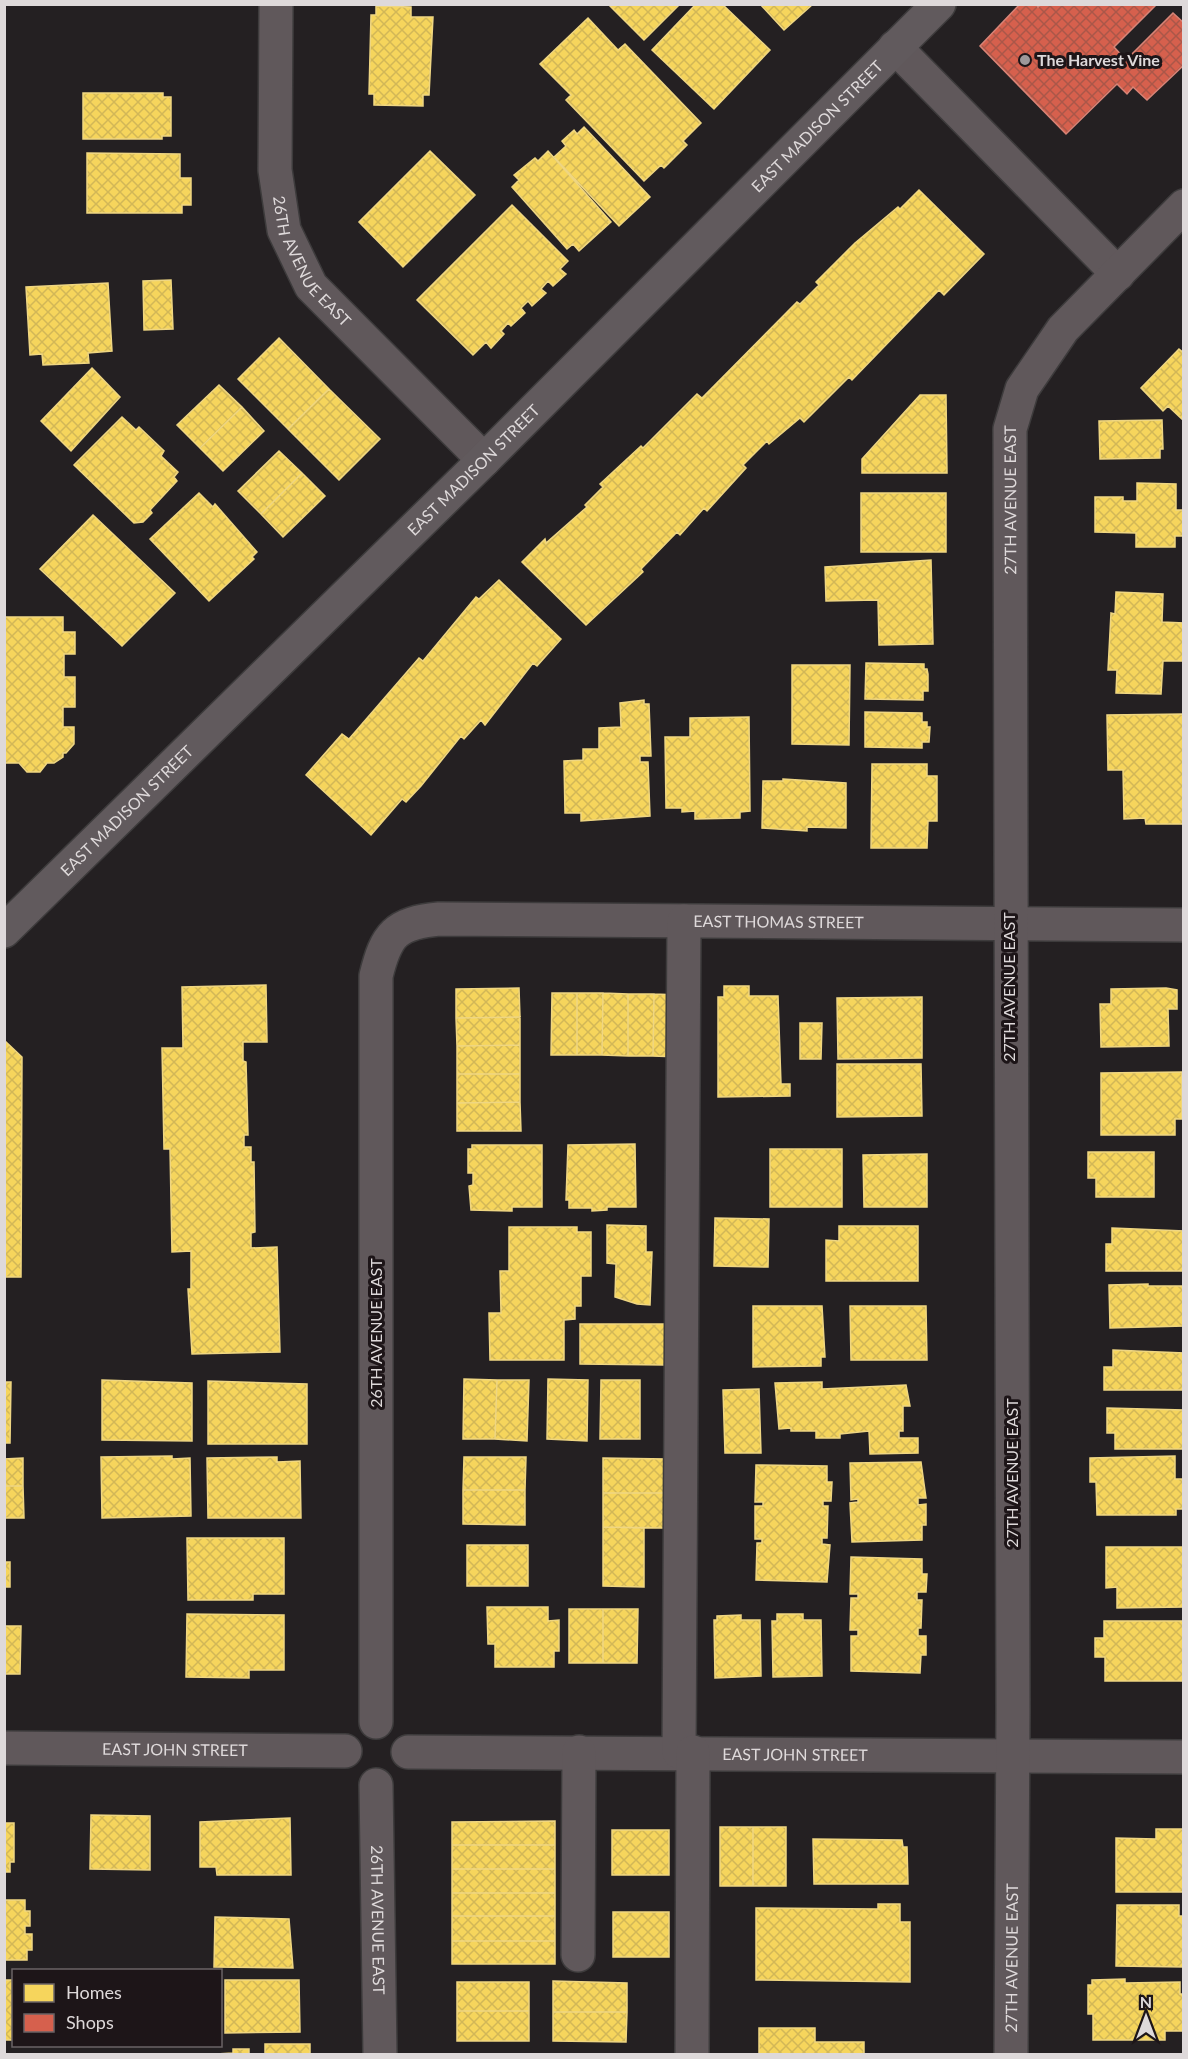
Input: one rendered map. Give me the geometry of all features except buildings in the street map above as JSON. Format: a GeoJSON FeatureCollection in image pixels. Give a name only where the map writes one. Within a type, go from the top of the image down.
{"type":"FeatureCollection","features":[{"type":"Feature","properties":{"kind":"main road","name":"EAST MADISON STREET"},"geometry":{"type":"LineString","coordinates":[[4,931],[484,460],[939,4]]}},
{"type":"Feature","properties":{"kind":"street","name":"26TH AVENUE EAST"},"geometry":{"type":"LineString","coordinates":[[276,4],[275,170],[284,230],[311,286],[484,460]]}},
{"type":"Feature","properties":{"kind":"street"},"geometry":{"type":"LineString","coordinates":[[895,47],[1118,274]]}},
{"type":"Feature","properties":{"kind":"street","name":"27TH AVENUE EAST"},"geometry":{"type":"LineString","coordinates":[[1011,2055],[1010,429],[1022,389],[1034,368],[1063,329],[1184,206]]}},
{"type":"Feature","properties":{"kind":"street","name":"EAST THOMAS STREET"},"geometry":{"type":"LineString","coordinates":[[384,946],[394,932],[431,919],[1184,925]]}},
{"type":"Feature","properties":{"kind":"street"},"geometry":{"type":"LineString","coordinates":[[684,921],[686,1752],[692,2055]]}},
{"type":"Feature","properties":{"kind":"street","name":"26TH AVENUE EAST"},"geometry":{"type":"LineString","coordinates":[[376,1722],[376,976],[384,946]]}},
{"type":"Feature","properties":{"kind":"street"},"geometry":{"type":"LineString","coordinates":[[376,1722],[396,1728],[403,1736],[408,1752],[405,1768],[399,1776],[390,1782],[376,1785],[361,1781],[352,1775],[347,1766],[345,1752],[349,1737],[355,1730],[376,1722]]}},
{"type":"Feature","properties":{"kind":"street","name":"EAST JOHN STREET"},"geometry":{"type":"LineString","coordinates":[[4,1748],[345,1752]]}},
{"type":"Feature","properties":{"kind":"street","name":"EAST JOHN STREET"},"geometry":{"type":"LineString","coordinates":[[408,1752],[1184,1757]]}},
{"type":"Feature","properties":{"kind":"street"},"geometry":{"type":"LineString","coordinates":[[578,1955],[579,1752]]}},
{"type":"Feature","properties":{"kind":"street","name":"26TH AVENUE EAST"},"geometry":{"type":"LineString","coordinates":[[376,1785],[380,2055]]}},
{"type":"Feature","properties":{"kind":"place","name":"The Harvest Vine"},"geometry":{"type":"Point","coordinates":[1025,60]}}]}
